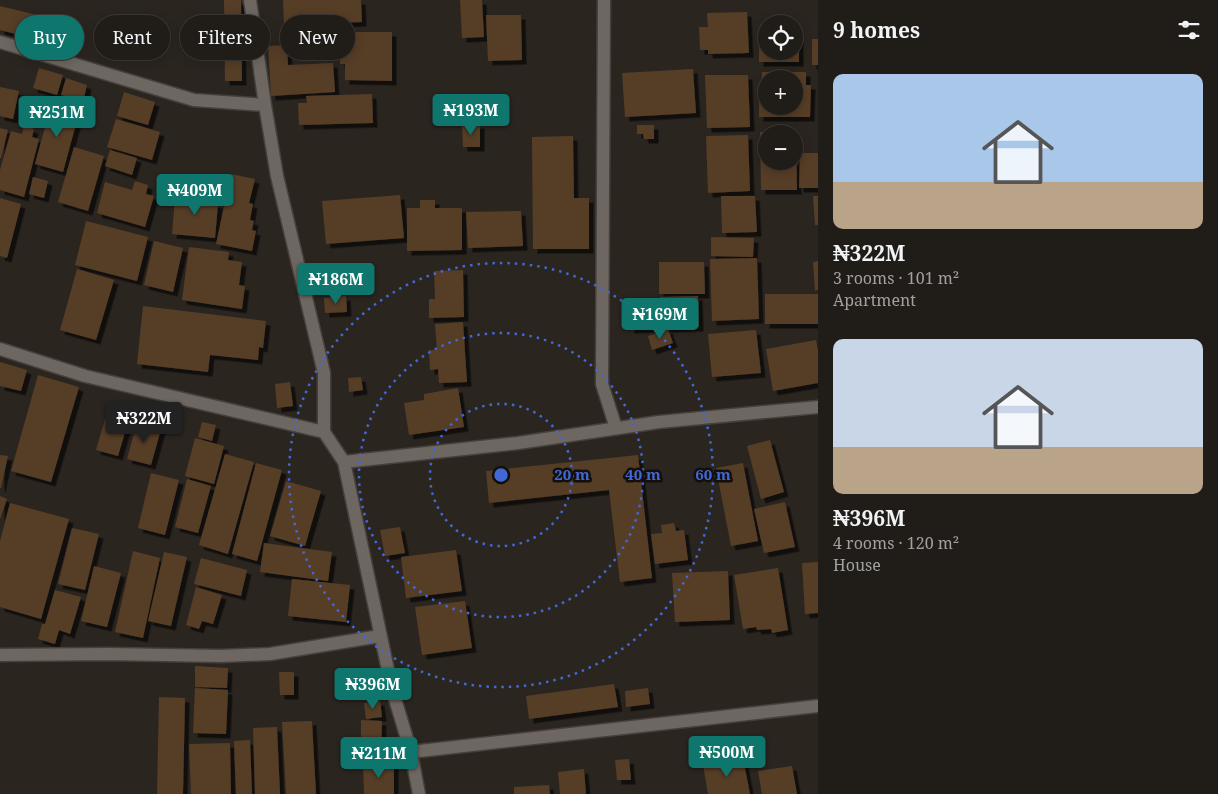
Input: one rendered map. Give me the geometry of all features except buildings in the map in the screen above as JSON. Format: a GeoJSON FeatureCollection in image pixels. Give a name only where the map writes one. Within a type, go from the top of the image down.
{"type":"FeatureCollection","features":[{"type":"Feature","properties":{"kind":"street"},"geometry":{"type":"LineString","coordinates":[[250,0],[277,176],[324,373],[324,432],[344,462],[380,636],[392,689],[411,752],[419,794]]}},
{"type":"Feature","properties":{"kind":"street"},"geometry":{"type":"LineString","coordinates":[[604,0],[602,384],[616,428]]}},
{"type":"Feature","properties":{"kind":"street"},"geometry":{"type":"LineString","coordinates":[[0,42],[194,100],[265,104]]}},
{"type":"Feature","properties":{"kind":"street"},"geometry":{"type":"LineString","coordinates":[[0,349],[85,376],[324,432]]}},
{"type":"Feature","properties":{"kind":"street"},"geometry":{"type":"LineString","coordinates":[[344,462],[518,442],[659,422],[818,406]]}},
{"type":"Feature","properties":{"kind":"street"},"geometry":{"type":"LineString","coordinates":[[0,656],[108,654],[221,656],[270,654],[380,636]]}},
{"type":"Feature","properties":{"kind":"street"},"geometry":{"type":"LineString","coordinates":[[411,752],[818,706]]}}]}
